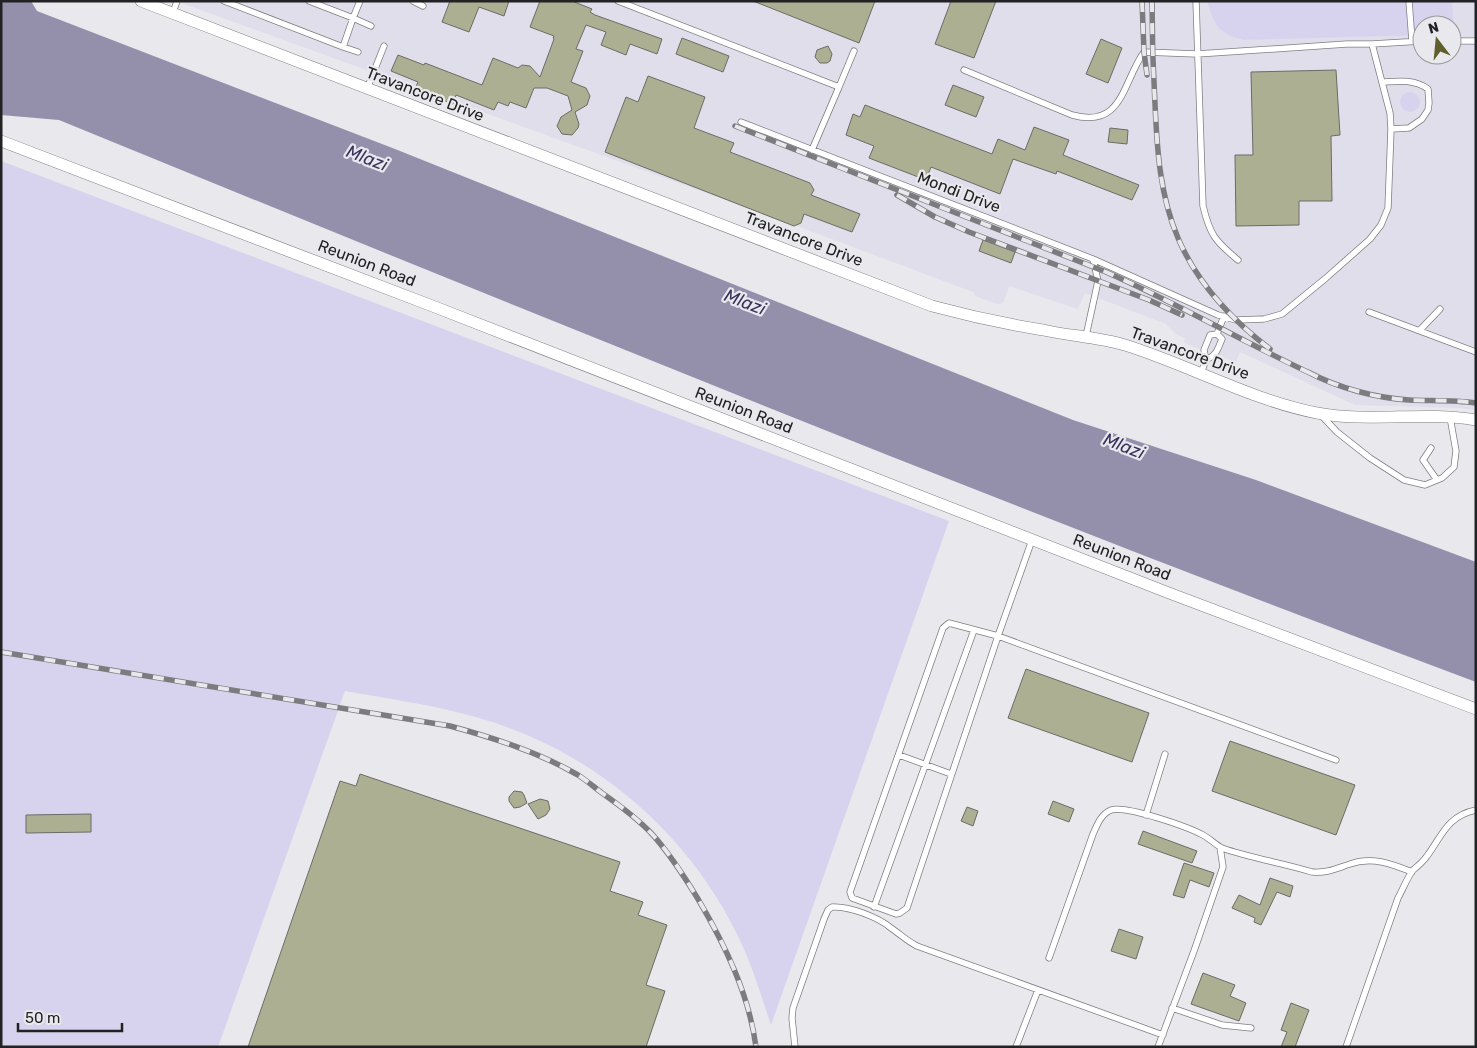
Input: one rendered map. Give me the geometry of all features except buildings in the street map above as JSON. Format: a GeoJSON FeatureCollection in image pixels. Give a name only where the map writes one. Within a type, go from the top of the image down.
{"type":"FeatureCollection","features":[{"type":"Feature","properties":{"kind":"street","name":"Travancore Drive"},"geometry":{"type":"LineString","coordinates":[[148,3],[932,306],[1044,331],[1086,336],[1123,345],[1284,405],[1320,413],[1358,417],[1450,417],[1476,420]]}},
{"type":"Feature","properties":{"kind":"street","name":"Reunion Road"},"geometry":{"type":"LineString","coordinates":[[1,142],[436,307],[1032,540],[1476,710]]}},
{"type":"Feature","properties":{"kind":"lane"},"geometry":{"type":"LineString","coordinates":[[173,13],[177,1]]}},
{"type":"Feature","properties":{"kind":"lane"},"geometry":{"type":"LineString","coordinates":[[224,1],[358,52]]}},
{"type":"Feature","properties":{"kind":"lane"},"geometry":{"type":"LineString","coordinates":[[309,1],[371,26]]}},
{"type":"Feature","properties":{"kind":"lane"},"geometry":{"type":"LineString","coordinates":[[342,47],[360,1]]}},
{"type":"Feature","properties":{"kind":"lane"},"geometry":{"type":"LineString","coordinates":[[413,1],[423,6]]}},
{"type":"Feature","properties":{"kind":"lane"},"geometry":{"type":"LineString","coordinates":[[618,1],[839,87]]}},
{"type":"Feature","properties":{"kind":"lane"},"geometry":{"type":"LineString","coordinates":[[1196,1],[1203,206],[1214,238],[1238,260]]}},
{"type":"Feature","properties":{"kind":"lane"},"geometry":{"type":"LineString","coordinates":[[964,70],[1072,115],[1085,118],[1100,117],[1114,109],[1144,52],[1197,54],[1412,41],[1409,1]]}},
{"type":"Feature","properties":{"kind":"lane"},"geometry":{"type":"LineString","coordinates":[[1462,41],[1476,41]]}},
{"type":"Feature","properties":{"kind":"lane","name":"Mondi Drive"},"geometry":{"type":"LineString","coordinates":[[741,122],[1093,259],[1224,316],[1236,320],[1264,319],[1282,314],[1370,239],[1381,225],[1388,208],[1390,113],[1372,44]]}},
{"type":"Feature","properties":{"kind":"lane"},"geometry":{"type":"LineString","coordinates":[[367,89],[384,46]]}},
{"type":"Feature","properties":{"kind":"lane"},"geometry":{"type":"LineString","coordinates":[[812,150],[854,51]]}},
{"type":"Feature","properties":{"kind":"lane"},"geometry":{"type":"LineString","coordinates":[[1383,82],[1401,80],[1420,83],[1428,89],[1429,95],[1428,110],[1422,119],[1409,128],[1390,129]]}},
{"type":"Feature","properties":{"kind":"lane"},"geometry":{"type":"LineString","coordinates":[[1086,336],[1098,281],[1093,259]]}},
{"type":"Feature","properties":{"kind":"lane"},"geometry":{"type":"LineString","coordinates":[[1420,330],[1440,309]]}},
{"type":"Feature","properties":{"kind":"lane"},"geometry":{"type":"LineString","coordinates":[[1369,312],[1476,352]]}},
{"type":"Feature","properties":{"kind":"lane"},"geometry":{"type":"LineString","coordinates":[[1217,334],[1224,316]]}},
{"type":"Feature","properties":{"kind":"lane"},"geometry":{"type":"LineString","coordinates":[[1201,373],[1206,360],[1204,350],[1210,335],[1217,334]]}},
{"type":"Feature","properties":{"kind":"lane"},"geometry":{"type":"LineString","coordinates":[[1206,360],[1215,355],[1222,339],[1217,334]]}},
{"type":"Feature","properties":{"kind":"lane"},"geometry":{"type":"LineString","coordinates":[[1320,413],[1337,432],[1370,458],[1404,480],[1425,485],[1442,478],[1454,467],[1456,451],[1450,417]]}},
{"type":"Feature","properties":{"kind":"lane"},"geometry":{"type":"LineString","coordinates":[[1431,448],[1423,460],[1436,480]]}},
{"type":"Feature","properties":{"kind":"lane"},"geometry":{"type":"LineString","coordinates":[[1032,540],[998,636],[951,774],[907,908],[896,914],[852,898],[850,892],[943,628],[949,623],[998,636],[1336,760]]}},
{"type":"Feature","properties":{"kind":"lane"},"geometry":{"type":"LineString","coordinates":[[874,907],[974,630]]}},
{"type":"Feature","properties":{"kind":"lane"},"geometry":{"type":"LineString","coordinates":[[1146,815],[1165,754]]}},
{"type":"Feature","properties":{"kind":"lane"},"geometry":{"type":"LineString","coordinates":[[899,755],[951,774]]}},
{"type":"Feature","properties":{"kind":"lane"},"geometry":{"type":"LineString","coordinates":[[1049,958],[1097,823],[1111,810],[1122,809],[1146,815],[1201,834],[1220,847],[1312,872],[1324,873],[1349,864],[1374,860],[1393,864],[1412,872]]}},
{"type":"Feature","properties":{"kind":"lane"},"geometry":{"type":"LineString","coordinates":[[1346,1047],[1398,898],[1412,872],[1423,862],[1450,822],[1461,815],[1476,810]]}},
{"type":"Feature","properties":{"kind":"lane"},"geometry":{"type":"LineString","coordinates":[[1158,1047],[1223,867],[1220,847]]}},
{"type":"Feature","properties":{"kind":"lane"},"geometry":{"type":"LineString","coordinates":[[795,1047],[792,1031],[793,1008],[824,919],[828,910],[832,907],[846,908],[878,920],[911,943],[1163,1035]]}},
{"type":"Feature","properties":{"kind":"lane"},"geometry":{"type":"LineString","coordinates":[[1016,1047],[1038,990]]}},
{"type":"Feature","properties":{"kind":"lane"},"geometry":{"type":"LineString","coordinates":[[1172,1008],[1222,1024],[1251,1028]]}},
{"type":"Feature","properties":{"kind":"shaded area"},"geometry":{"type":"Polygon","coordinates":[[[176,1],[1476,1],[1476,410],[1355,405],[1240,352],[1236,362],[1184,343],[1185,338],[1177,335],[1166,324],[1085,293],[1078,309],[1009,286],[1004,301],[1001,304],[975,296],[973,292],[797,226],[176,1]]]}},
{"type":"Feature","properties":{"kind":"shaded area"},"geometry":{"type":"Polygon","coordinates":[[[1207,1],[1452,1],[1453,15],[1412,15],[1412,35],[1244,40],[1223,31],[1212,16],[1207,1]]]}},
{"type":"Feature","properties":{"kind":"shaded area"},"geometry":{"type":"Polygon","coordinates":[[[1410,92],[1417,95],[1420,102],[1417,109],[1410,112],[1403,109],[1400,102],[1403,95],[1410,92]]]}},
{"type":"Feature","properties":{"kind":"shaded area"},"geometry":{"type":"Polygon","coordinates":[[[1,161],[949,521],[771,1025],[743,947],[717,898],[692,862],[663,829],[632,800],[597,773],[560,751],[520,732],[446,709],[345,691],[218,1047],[1,1047],[1,161]]]}},
{"type":"Feature","properties":{"kind":"water","name":"Mlazi"},"geometry":{"type":"Polygon","coordinates":[[[1,1],[31,1],[37,11],[395,149],[1073,420],[1256,480],[1476,562],[1476,682],[942,477],[59,120],[1,115],[1,1]]]}},
{"type":"Feature","properties":{"kind":"railway"},"geometry":{"type":"LineString","coordinates":[[1142,1],[1147,75]]}},
{"type":"Feature","properties":{"kind":"railway"},"geometry":{"type":"LineString","coordinates":[[1152,1],[1152,40],[1158,156],[1163,189],[1172,222],[1186,254],[1205,285],[1242,326],[1270,349]]}},
{"type":"Feature","properties":{"kind":"railway"},"geometry":{"type":"LineString","coordinates":[[735,126],[1106,272],[1314,375]]}},
{"type":"Feature","properties":{"kind":"railway"},"geometry":{"type":"LineString","coordinates":[[897,195],[935,217],[969,232],[1149,300],[1182,315]]}},
{"type":"Feature","properties":{"kind":"railway"},"geometry":{"type":"LineString","coordinates":[[1308,372],[1344,387],[1384,397],[1476,403]]}},
{"type":"Feature","properties":{"kind":"railway"},"geometry":{"type":"LineString","coordinates":[[1,652],[450,726],[516,746],[563,767],[584,779],[635,818],[665,849],[693,890],[726,952],[742,989],[753,1027],[756,1047]]}}]}
